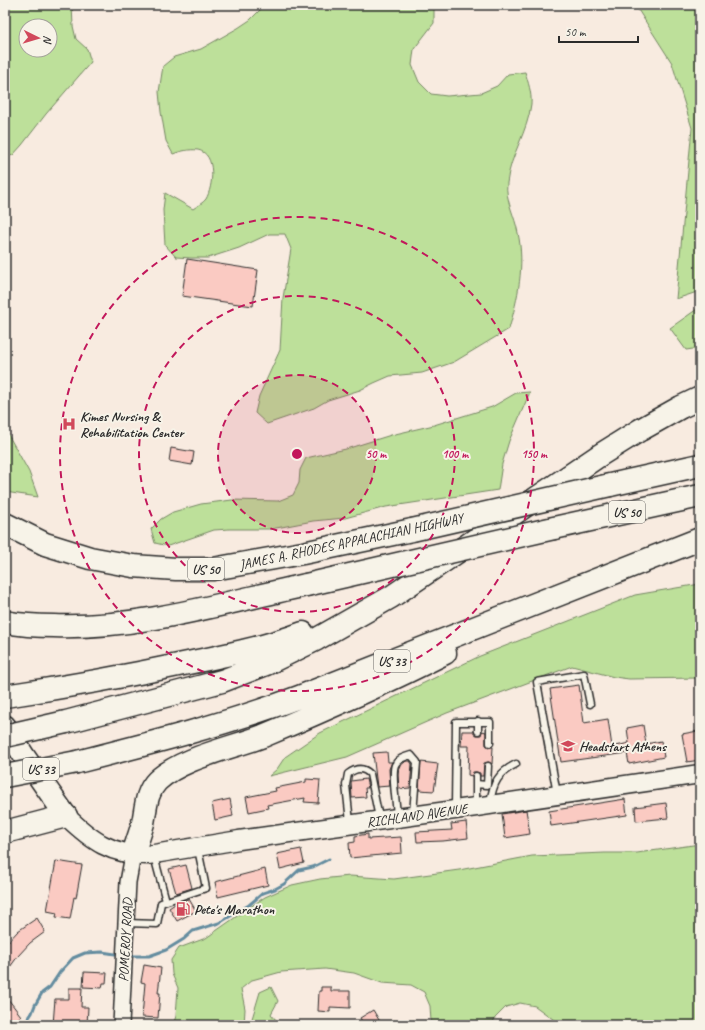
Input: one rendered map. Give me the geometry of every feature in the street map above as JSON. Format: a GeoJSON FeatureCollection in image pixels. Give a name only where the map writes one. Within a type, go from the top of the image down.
{"type":"FeatureCollection","features":[{"type":"Feature","properties":{"kind":"highway"},"geometry":{"type":"LineString","coordinates":[[5,736],[66,722],[222,681],[266,664],[317,639],[391,597],[600,455],[654,422],[700,398]]}},
{"type":"Feature","properties":{"kind":"highway","name":"JAMES A. RHODES APPALACHIAN HIGHWAY"},"geometry":{"type":"LineString","coordinates":[[5,524],[45,544],[90,558],[133,566],[176,569],[214,569],[303,553],[412,530],[700,465]]}},
{"type":"Feature","properties":{"kind":"highway","name":"US 50"},"geometry":{"type":"LineString","coordinates":[[8,623],[71,626],[127,623],[306,585],[700,496]]}},
{"type":"Feature","properties":{"kind":"highway","name":"US 33"},"geometry":{"type":"LineString","coordinates":[[5,776],[77,762],[175,736],[264,710],[700,538]]}},
{"type":"Feature","properties":{"kind":"highway"},"geometry":{"type":"LineString","coordinates":[[143,855],[143,824],[149,793],[158,780],[177,767],[262,736],[396,677],[603,576]]}},
{"type":"Feature","properties":{"kind":"highway"},"geometry":{"type":"LineString","coordinates":[[5,696],[74,685],[240,652],[282,641],[319,628],[391,597]]}},
{"type":"Feature","properties":{"kind":"highway"},"geometry":{"type":"LineString","coordinates":[[5,726],[66,816],[5,832]]}},
{"type":"Feature","properties":{"kind":"main road","name":"RICHLAND AVENUE"},"geometry":{"type":"LineString","coordinates":[[143,855],[700,774]]}},
{"type":"Feature","properties":{"kind":"main road"},"geometry":{"type":"LineString","coordinates":[[66,816],[84,832],[101,844],[114,850],[143,855]]}},
{"type":"Feature","properties":{"kind":"street","name":"POMEROY ROAD"},"geometry":{"type":"LineString","coordinates":[[121,1025],[128,882],[143,855]]}},
{"type":"Feature","properties":{"kind":"lane"},"geometry":{"type":"LineString","coordinates":[[557,795],[537,682],[584,674],[590,704]]}},
{"type":"Feature","properties":{"kind":"lane"},"geometry":{"type":"LineString","coordinates":[[478,721],[478,731]]}},
{"type":"Feature","properties":{"kind":"lane"},"geometry":{"type":"LineString","coordinates":[[454,809],[456,722],[490,722],[490,743]]}},
{"type":"Feature","properties":{"kind":"lane"},"geometry":{"type":"LineString","coordinates":[[411,755],[417,762],[405,816],[394,778],[394,766],[404,757],[411,755]]}},
{"type":"Feature","properties":{"kind":"lane"},"geometry":{"type":"LineString","coordinates":[[483,806],[491,794],[498,776],[506,769],[516,764]]}},
{"type":"Feature","properties":{"kind":"lane"},"geometry":{"type":"LineString","coordinates":[[476,784],[487,785],[488,766]]}},
{"type":"Feature","properties":{"kind":"lane"},"geometry":{"type":"LineString","coordinates":[[350,824],[346,785],[348,774],[359,768],[366,770],[370,774],[380,820]]}},
{"type":"Feature","properties":{"kind":"lane"},"geometry":{"type":"LineString","coordinates":[[476,776],[476,784],[483,806]]}},
{"type":"Feature","properties":{"kind":"lane"},"geometry":{"type":"LineString","coordinates":[[126,923],[157,924],[160,903],[206,888],[198,847]]}},
{"type":"Feature","properties":{"kind":"lane"},"geometry":{"type":"LineString","coordinates":[[143,855],[166,901]]}},
{"type":"Feature","properties":{"kind":"green space"},"geometry":{"type":"Polygon","coordinates":[[[5,5],[72,5],[73,26],[76,39],[87,49],[91,62],[13,155],[5,158],[5,5]]]}},
{"type":"Feature","properties":{"kind":"green space"},"geometry":{"type":"Polygon","coordinates":[[[265,5],[434,5],[434,23],[414,49],[412,65],[419,82],[431,94],[447,96],[481,93],[497,86],[508,74],[525,72],[531,96],[529,114],[512,163],[507,183],[507,196],[517,227],[521,257],[518,293],[509,329],[454,362],[422,373],[390,376],[360,390],[328,400],[314,408],[267,424],[255,413],[259,396],[280,350],[283,298],[291,249],[285,234],[269,234],[239,248],[208,258],[176,257],[165,245],[163,210],[165,193],[193,209],[206,199],[212,179],[212,172],[211,164],[208,158],[204,153],[198,150],[185,150],[173,154],[166,141],[159,92],[163,66],[174,57],[201,49],[238,28],[250,20],[265,5]]]}},
{"type":"Feature","properties":{"kind":"green space"},"geometry":{"type":"Polygon","coordinates":[[[635,5],[700,5],[700,291],[676,299],[692,128],[672,63],[635,5]]]}},
{"type":"Feature","properties":{"kind":"green space"},"geometry":{"type":"Polygon","coordinates":[[[700,307],[700,348],[686,350],[670,328],[700,307]]]}},
{"type":"Feature","properties":{"kind":"green space"},"geometry":{"type":"Polygon","coordinates":[[[530,392],[509,441],[502,464],[498,490],[386,507],[345,518],[313,521],[271,529],[214,530],[168,546],[155,543],[151,529],[161,519],[173,512],[201,504],[232,500],[278,501],[293,495],[299,483],[300,470],[306,458],[346,449],[391,435],[434,425],[492,407],[516,393],[530,392]]]}},
{"type":"Feature","properties":{"kind":"green space"},"geometry":{"type":"Polygon","coordinates":[[[5,429],[29,472],[38,497],[5,492],[5,429]]]}},
{"type":"Feature","properties":{"kind":"green space"},"geometry":{"type":"Polygon","coordinates":[[[700,584],[700,678],[629,679],[614,677],[572,666],[447,713],[347,757],[269,776],[277,769],[285,757],[320,733],[480,656],[635,595],[700,584]]]}},
{"type":"Feature","properties":{"kind":"green space"},"geometry":{"type":"Polygon","coordinates":[[[700,844],[700,1025],[561,1025],[535,1006],[520,1003],[506,1007],[495,1018],[492,1025],[429,1025],[431,1021],[430,1006],[424,992],[411,985],[382,983],[354,973],[325,969],[281,972],[252,980],[241,989],[245,1009],[244,1025],[173,1025],[176,1016],[178,988],[172,974],[171,960],[179,948],[206,938],[265,897],[292,885],[320,879],[350,876],[394,879],[459,870],[532,856],[637,853],[700,844]]]}},
{"type":"Feature","properties":{"kind":"green space"},"geometry":{"type":"Polygon","coordinates":[[[271,987],[278,1001],[271,1014],[276,1020],[272,1025],[263,1025],[251,1022],[260,992],[271,987]]]}},
{"type":"Feature","properties":{"kind":"building"},"geometry":{"type":"Polygon","coordinates":[[[187,259],[258,270],[253,306],[182,296],[187,259]]]}},
{"type":"Feature","properties":{"kind":"building"},"geometry":{"type":"Polygon","coordinates":[[[171,448],[194,452],[192,465],[169,461],[171,448]]]}},
{"type":"Feature","properties":{"kind":"building"},"geometry":{"type":"Polygon","coordinates":[[[579,685],[584,723],[608,719],[612,747],[629,743],[627,728],[643,725],[646,744],[661,741],[664,757],[629,764],[627,753],[561,762],[550,689],[579,685]]]}},
{"type":"Feature","properties":{"kind":"building"},"geometry":{"type":"Polygon","coordinates":[[[462,731],[474,731],[474,734],[478,735],[481,735],[482,731],[486,732],[486,745],[493,747],[492,764],[489,762],[484,763],[483,776],[480,776],[480,773],[476,772],[473,772],[472,776],[468,775],[469,746],[461,746],[462,731]]]}},
{"type":"Feature","properties":{"kind":"building"},"geometry":{"type":"Polygon","coordinates":[[[698,731],[700,760],[687,762],[682,734],[698,731]]]}},
{"type":"Feature","properties":{"kind":"building"},"geometry":{"type":"Polygon","coordinates":[[[387,752],[388,762],[392,762],[389,769],[390,786],[377,787],[373,753],[387,752]]]}},
{"type":"Feature","properties":{"kind":"building"},"geometry":{"type":"Polygon","coordinates":[[[406,761],[410,761],[412,764],[410,788],[399,789],[399,767],[406,761]]]}},
{"type":"Feature","properties":{"kind":"building"},"geometry":{"type":"Polygon","coordinates":[[[421,762],[438,764],[434,791],[419,790],[421,762]]]}},
{"type":"Feature","properties":{"kind":"building"},"geometry":{"type":"Polygon","coordinates":[[[306,779],[320,780],[318,803],[304,802],[305,798],[267,805],[268,808],[249,812],[246,797],[276,791],[275,788],[306,782],[306,779]]]}},
{"type":"Feature","properties":{"kind":"building"},"geometry":{"type":"Polygon","coordinates":[[[366,779],[368,788],[365,788],[366,797],[352,798],[351,781],[366,779]]]}},
{"type":"Feature","properties":{"kind":"building"},"geometry":{"type":"Polygon","coordinates":[[[230,799],[233,816],[215,820],[212,803],[230,799]]]}},
{"type":"Feature","properties":{"kind":"building"},"geometry":{"type":"Polygon","coordinates":[[[625,799],[627,815],[551,826],[549,811],[625,799]]]}},
{"type":"Feature","properties":{"kind":"building"},"geometry":{"type":"Polygon","coordinates":[[[666,803],[668,818],[636,821],[635,807],[666,803]]]}},
{"type":"Feature","properties":{"kind":"building"},"geometry":{"type":"Polygon","coordinates":[[[526,810],[530,834],[505,838],[502,814],[526,810]]]}},
{"type":"Feature","properties":{"kind":"building"},"geometry":{"type":"Polygon","coordinates":[[[466,822],[468,838],[417,842],[416,832],[452,830],[451,824],[466,822]]]}},
{"type":"Feature","properties":{"kind":"building"},"geometry":{"type":"Polygon","coordinates":[[[368,834],[368,839],[401,837],[402,853],[350,858],[349,843],[355,842],[355,836],[368,834]]]}},
{"type":"Feature","properties":{"kind":"building"},"geometry":{"type":"Polygon","coordinates":[[[301,849],[304,863],[280,869],[277,854],[301,849]]]}},
{"type":"Feature","properties":{"kind":"building"},"geometry":{"type":"Polygon","coordinates":[[[56,861],[82,865],[76,898],[74,897],[70,919],[56,917],[57,913],[47,911],[56,861]]]}},
{"type":"Feature","properties":{"kind":"building"},"geometry":{"type":"Polygon","coordinates":[[[186,865],[192,888],[176,893],[169,869],[186,865]]]}},
{"type":"Feature","properties":{"kind":"building"},"geometry":{"type":"Polygon","coordinates":[[[265,869],[268,885],[218,897],[215,882],[265,869]]]}},
{"type":"Feature","properties":{"kind":"building","name":"Pete's Marathon"},"geometry":{"type":"Polygon","coordinates":[[[189,899],[196,911],[177,921],[169,908],[178,902],[189,899]]]}},
{"type":"Feature","properties":{"kind":"building"},"geometry":{"type":"Polygon","coordinates":[[[37,918],[45,932],[30,943],[5,974],[5,945],[18,931],[37,918]]]}},
{"type":"Feature","properties":{"kind":"building"},"geometry":{"type":"Polygon","coordinates":[[[144,965],[161,968],[158,993],[160,993],[158,1018],[142,1017],[145,983],[141,982],[144,965]]]}},
{"type":"Feature","properties":{"kind":"building"},"geometry":{"type":"Polygon","coordinates":[[[84,972],[107,973],[106,983],[103,983],[102,988],[83,987],[84,972]]]}},
{"type":"Feature","properties":{"kind":"building"},"geometry":{"type":"Polygon","coordinates":[[[321,987],[331,987],[331,991],[350,991],[350,1008],[330,1007],[330,1012],[318,1011],[319,991],[321,991],[321,987]]]}},
{"type":"Feature","properties":{"kind":"building"},"geometry":{"type":"Polygon","coordinates":[[[69,988],[82,988],[81,1007],[88,1007],[87,1025],[53,1025],[55,999],[69,999],[69,988]]]}},
{"type":"Feature","properties":{"kind":"building"},"geometry":{"type":"Polygon","coordinates":[[[5,995],[21,1016],[9,1025],[5,1020],[5,995]]]}},
{"type":"Feature","properties":{"kind":"building"},"geometry":{"type":"Polygon","coordinates":[[[373,1010],[382,1025],[364,1025],[360,1018],[373,1010]]]}},
{"type":"Feature","properties":{"kind":"waterway"},"geometry":{"type":"LineString","coordinates":[[134,956],[149,956],[166,950],[184,939],[193,931],[219,923],[249,905],[263,893],[284,884],[299,870],[313,867],[329,859]]}},
{"type":"Feature","properties":{"kind":"waterway"},"geometry":{"type":"LineString","coordinates":[[24,1025],[42,993],[50,987],[60,972],[73,958],[85,953],[102,952],[115,954]]}},
{"type":"Feature","properties":{"kind":"place","name":"Kimes Nursing & Rehabilitation Center"},"geometry":{"type":"Point","coordinates":[69,424]}},
{"type":"Feature","properties":{"kind":"place","name":"Headstart Athens"},"geometry":{"type":"Point","coordinates":[568,746]}},
{"type":"Feature","properties":{"kind":"place","name":"Pete's Marathon"},"geometry":{"type":"Point","coordinates":[183,909]}}]}
